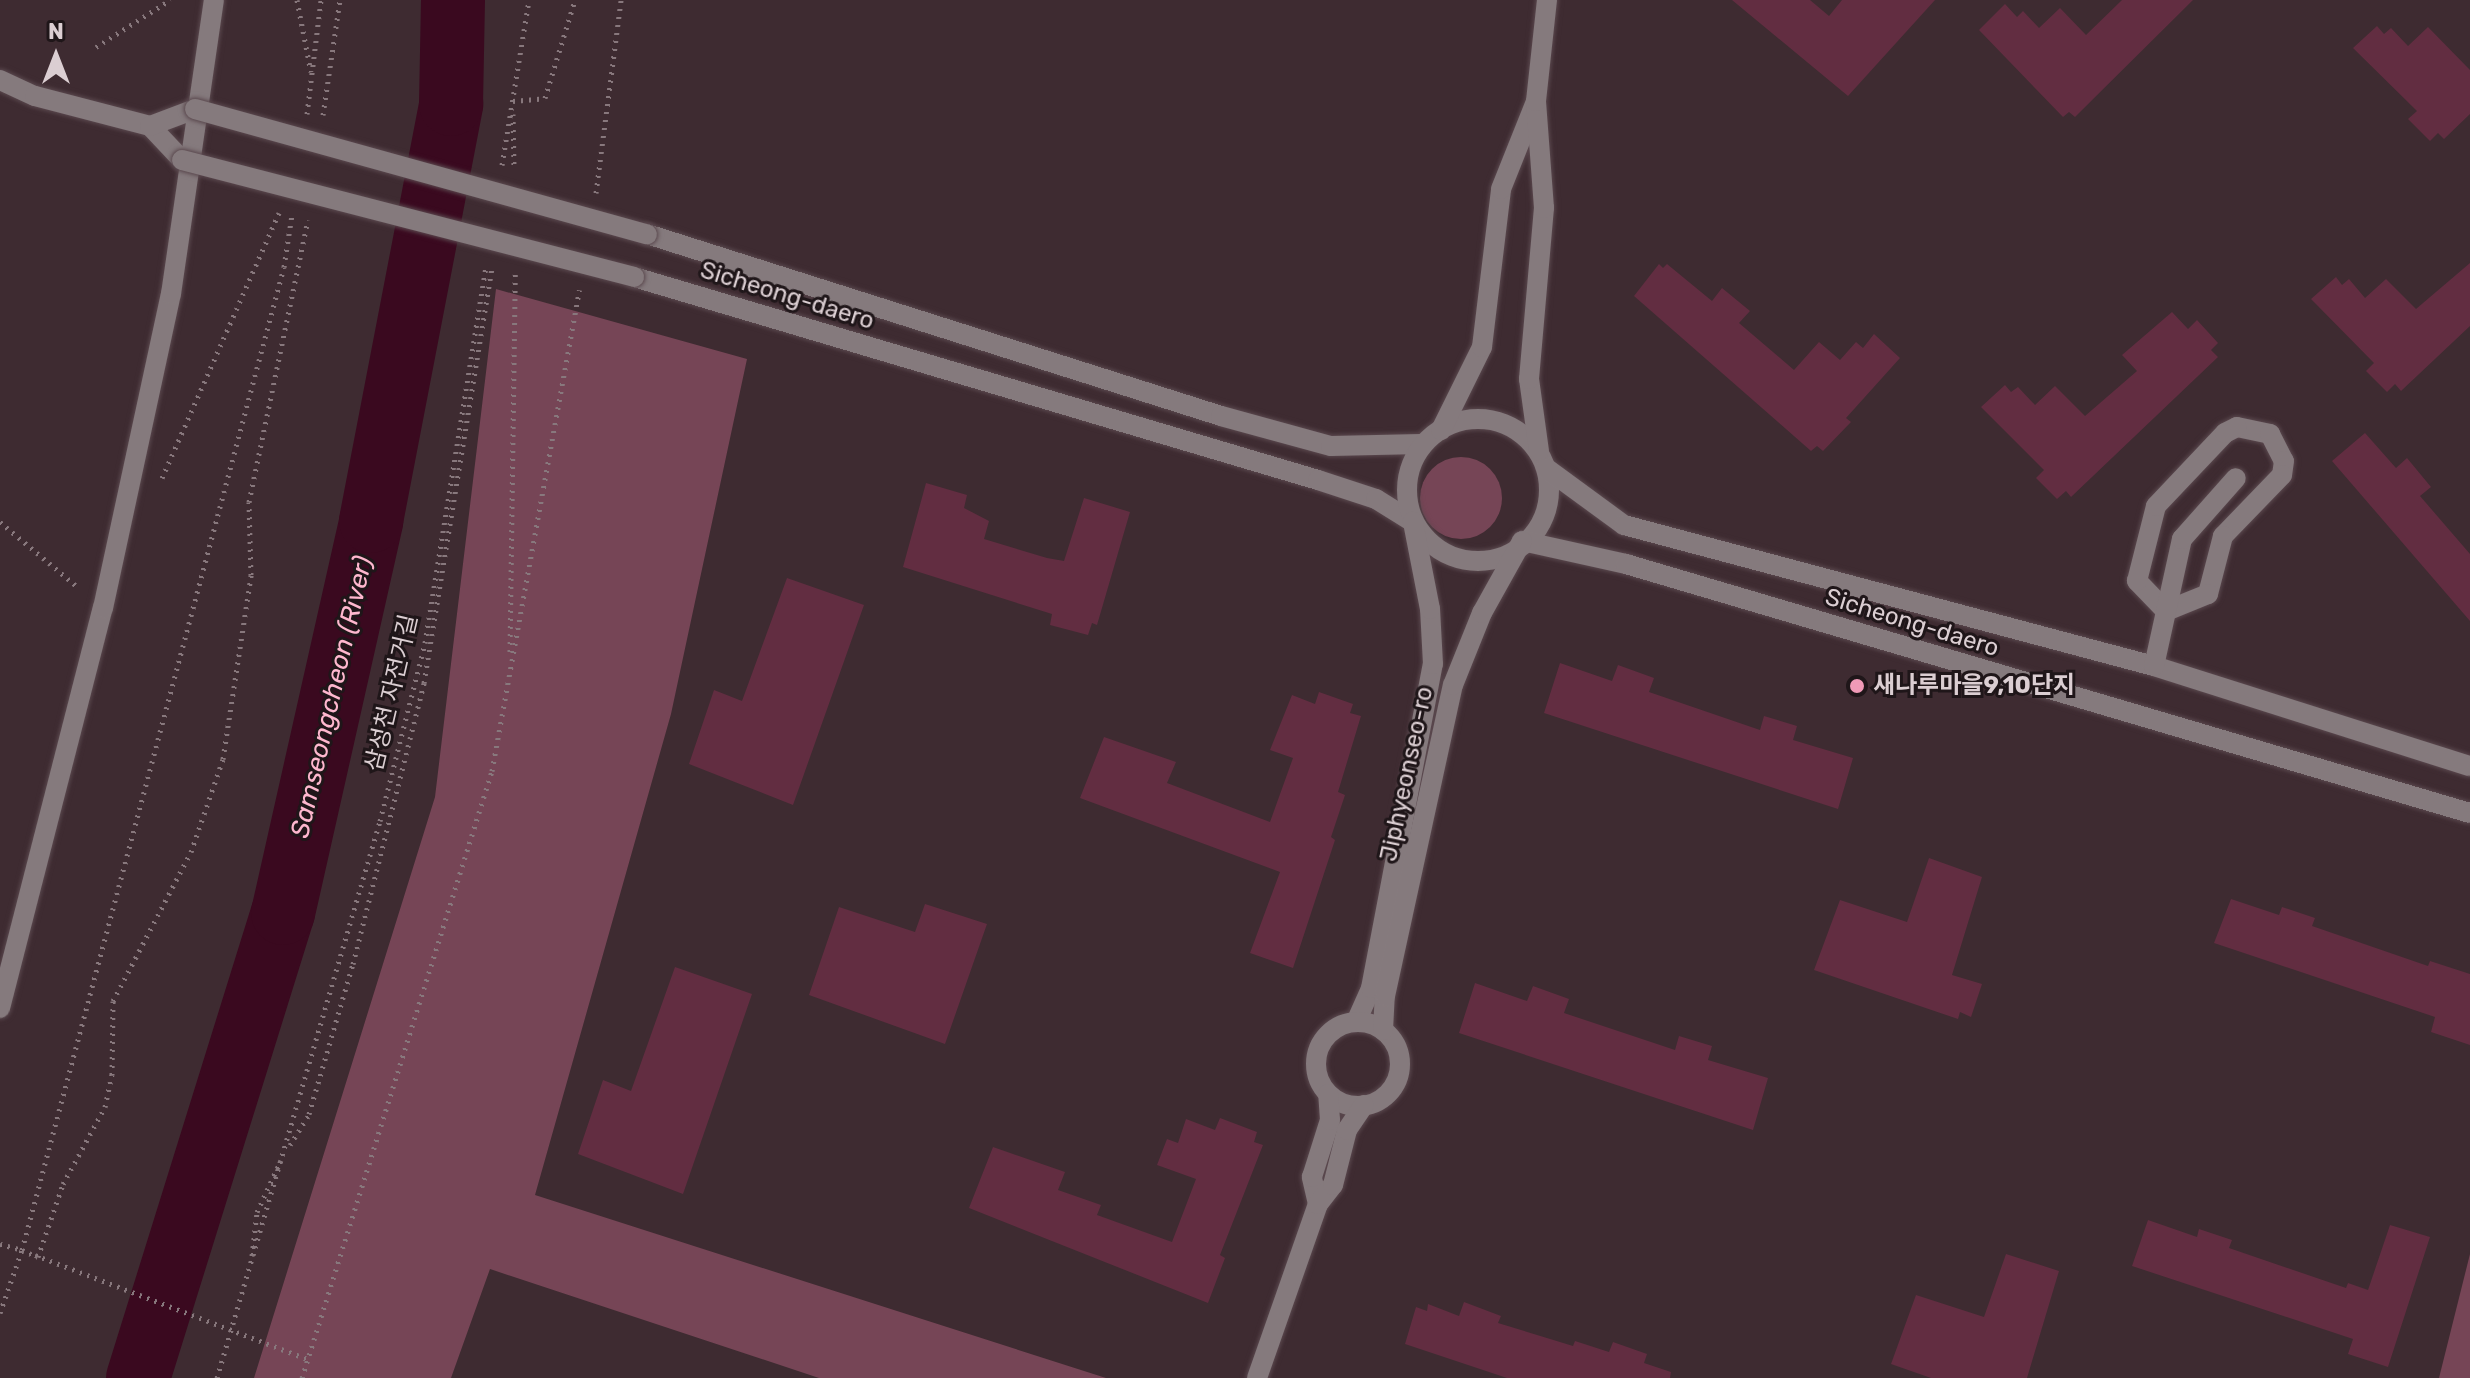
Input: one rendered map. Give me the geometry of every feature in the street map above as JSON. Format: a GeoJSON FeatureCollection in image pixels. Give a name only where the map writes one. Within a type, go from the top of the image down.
{"type":"FeatureCollection","features":[{"type":"Feature","properties":{"kind":"street"},"geometry":{"type":"LineString","coordinates":[[0,1008],[103,608],[171,294],[214,0]]}},
{"type":"Feature","properties":{"kind":"street"},"geometry":{"type":"LineString","coordinates":[[1542,460],[1501,425],[1473,420],[1441,430],[1421,444],[1407,477],[1413,522],[1445,553],[1467,560],[1490,558],[1534,538],[1546,519],[1551,496],[1529,379],[1544,208],[1536,101],[1547,0]]}},
{"type":"Feature","properties":{"kind":"street"},"geometry":{"type":"LineString","coordinates":[[0,80],[35,96],[150,126]]}},
{"type":"Feature","properties":{"kind":"street"},"geometry":{"type":"LineString","coordinates":[[1441,430],[1482,347],[1501,189],[1536,101]]}},
{"type":"Feature","properties":{"kind":"street","name":"Sicheong-daero"},"geometry":{"type":"LineString","coordinates":[[1413,522],[1376,499],[1318,480],[634,277],[182,160],[150,126],[195,109],[647,234],[1221,416],[1331,446],[1421,444]]}},
{"type":"Feature","properties":{"kind":"street"},"geometry":{"type":"LineString","coordinates":[[2237,427],[2270,434],[2284,461],[2282,475],[2223,536],[2208,594],[2166,611],[2137,581],[2156,506],[2225,433],[2237,427]]}},
{"type":"Feature","properties":{"kind":"street","name":"Sicheong-daero"},"geometry":{"type":"LineString","coordinates":[[1542,460],[1624,525],[2154,666],[2470,766]]}},
{"type":"Feature","properties":{"kind":"street"},"geometry":{"type":"LineString","coordinates":[[2154,666],[2182,539],[2236,478]]}},
{"type":"Feature","properties":{"kind":"street","name":"Jiphyeonseo-ro"},"geometry":{"type":"LineString","coordinates":[[1356,1022],[1371,988],[1433,664],[1430,609],[1413,522]]}},
{"type":"Feature","properties":{"kind":"street","name":"Sicheong-daero"},"geometry":{"type":"LineString","coordinates":[[1522,541],[1626,564],[2470,813]]}},
{"type":"Feature","properties":{"kind":"street","name":"Jiphyeonseo-ro"},"geometry":{"type":"LineString","coordinates":[[1383,1030],[1385,996],[1453,685],[1482,613],[1522,541]]}},
{"type":"Feature","properties":{"kind":"street"},"geometry":{"type":"LineString","coordinates":[[1318,1204],[1312,1177],[1330,1120],[1328,1094],[1316,1071],[1321,1043],[1342,1025],[1356,1022],[1383,1030],[1399,1054],[1399,1069],[1388,1094],[1364,1105],[1352,1106],[1328,1094]]}},
{"type":"Feature","properties":{"kind":"street"},"geometry":{"type":"LineString","coordinates":[[1257,1378],[1318,1204],[1333,1185],[1347,1130],[1364,1105]]}},
{"type":"Feature","properties":{"kind":"path"},"geometry":{"type":"LineString","coordinates":[[96,47],[170,0]]}},
{"type":"Feature","properties":{"kind":"path"},"geometry":{"type":"LineString","coordinates":[[297,0],[312,81]]}},
{"type":"Feature","properties":{"kind":"path"},"geometry":{"type":"LineString","coordinates":[[322,124],[340,0]]}},
{"type":"Feature","properties":{"kind":"path"},"geometry":{"type":"LineString","coordinates":[[502,178],[529,0]]}},
{"type":"Feature","properties":{"kind":"path"},"geometry":{"type":"LineString","coordinates":[[513,101],[545,98],[575,0]]}},
{"type":"Feature","properties":{"kind":"path"},"geometry":{"type":"LineString","coordinates":[[595,200],[621,0]]}},
{"type":"Feature","properties":{"kind":"path"},"geometry":{"type":"LineString","coordinates":[[513,101],[514,178]]}},
{"type":"Feature","properties":{"kind":"path"},"geometry":{"type":"LineString","coordinates":[[161,480],[280,211]]}},
{"type":"Feature","properties":{"kind":"path"},"geometry":{"type":"LineString","coordinates":[[38,1257],[63,1184],[105,1107],[112,1075],[113,1001],[191,852],[223,759],[251,575],[249,502],[308,218]]}},
{"type":"Feature","properties":{"kind":"path"},"geometry":{"type":"LineString","coordinates":[[215,1378],[251,1269],[257,1212],[285,1153],[309,1114],[414,727],[453,532],[494,253]]}},
{"type":"Feature","properties":{"kind":"path"},"geometry":{"type":"LineString","coordinates":[[510,668],[515,256]]}},
{"type":"Feature","properties":{"kind":"path","name":"삼성천 자전거길"},"geometry":{"type":"LineString","coordinates":[[251,1269],[380,821],[425,643],[487,257]]}},
{"type":"Feature","properties":{"kind":"path"},"geometry":{"type":"LineString","coordinates":[[0,1313],[22,1250],[284,267]]}},
{"type":"Feature","properties":{"kind":"path"},"geometry":{"type":"LineString","coordinates":[[302,1378],[488,786],[581,278]]}},
{"type":"Feature","properties":{"kind":"path"},"geometry":{"type":"LineString","coordinates":[[0,522],[103,608]]}},
{"type":"Feature","properties":{"kind":"path"},"geometry":{"type":"LineString","coordinates":[[0,1244],[308,1359]]}},
{"type":"Feature","properties":{"kind":"shaded area"},"geometry":{"type":"Polygon","coordinates":[[[496,289],[747,359],[671,714],[535,1195],[1106,1378],[819,1378],[490,1269],[451,1378],[254,1378],[435,797],[496,289]]]}},
{"type":"Feature","properties":{"kind":"shaded area"},"geometry":{"type":"Polygon","coordinates":[[[1453,457],[1469,457],[1484,464],[1495,475],[1502,498],[1499,514],[1490,527],[1469,539],[1453,539],[1438,532],[1427,521],[1420,506],[1420,490],[1427,475],[1438,464],[1453,457]]]}},
{"type":"Feature","properties":{"kind":"shaded area"},"geometry":{"type":"Polygon","coordinates":[[[2470,1254],[2470,1378],[2439,1378],[2470,1254]]]}},
{"type":"Feature","properties":{"kind":"building"},"geometry":{"type":"Polygon","coordinates":[[[1732,0],[1810,0],[1829,16],[1842,0],[1935,0],[1848,96],[1732,0]]]}},
{"type":"Feature","properties":{"kind":"building"},"geometry":{"type":"Polygon","coordinates":[[[2122,0],[2193,0],[2075,117],[2069,112],[2063,117],[1979,30],[2005,4],[2017,17],[2023,11],[2039,28],[2060,8],[2086,35],[2122,0]]]}},
{"type":"Feature","properties":{"kind":"building"},"geometry":{"type":"Polygon","coordinates":[[[2377,26],[2384,34],[2391,28],[2408,46],[2428,27],[2470,70],[2470,114],[2444,139],[2438,133],[2430,141],[2408,119],[2417,111],[2353,48],[2377,26]]]}},
{"type":"Feature","properties":{"kind":"building"},"geometry":{"type":"Polygon","coordinates":[[[2470,263],[2470,326],[2401,391],[2395,384],[2387,392],[2366,371],[2374,363],[2311,299],[2336,277],[2342,285],[2349,279],[2365,298],[2386,279],[2416,309],[2470,263]]]}},
{"type":"Feature","properties":{"kind":"building"},"geometry":{"type":"Polygon","coordinates":[[[1659,264],[1663,268],[1667,264],[1712,301],[1722,288],[1750,311],[1739,323],[1794,370],[1819,342],[1840,360],[1856,342],[1863,348],[1874,334],[1900,358],[1846,418],[1851,422],[1823,451],[1817,446],[1811,451],[1634,296],[1659,264]]]}},
{"type":"Feature","properties":{"kind":"building"},"geometry":{"type":"Polygon","coordinates":[[[2172,312],[2188,329],[2197,320],[2218,343],[2211,350],[2218,357],[2071,497],[2066,491],[2057,499],[2036,478],[2044,470],[1981,407],[2005,385],[2011,392],[2018,387],[2035,405],[2055,386],[2085,416],[2137,371],[2122,355],[2172,312]]]}},
{"type":"Feature","properties":{"kind":"building"},"geometry":{"type":"Polygon","coordinates":[[[2365,433],[2396,468],[2407,458],[2431,487],[2420,496],[2470,554],[2470,621],[2332,461],[2365,433]]]}},
{"type":"Feature","properties":{"kind":"building"},"geometry":{"type":"Polygon","coordinates":[[[926,483],[967,495],[964,508],[989,521],[984,539],[1064,561],[1084,498],[1130,512],[1097,625],[1092,623],[1088,635],[1050,625],[1052,614],[903,567],[926,483]]]}},
{"type":"Feature","properties":{"kind":"building"},"geometry":{"type":"Polygon","coordinates":[[[787,578],[864,605],[793,805],[689,764],[714,690],[742,701],[787,578]]]}},
{"type":"Feature","properties":{"kind":"building"},"geometry":{"type":"Polygon","coordinates":[[[1560,663],[1612,681],[1618,665],[1654,678],[1649,692],[1760,730],[1764,716],[1797,726],[1793,740],[1853,758],[1838,809],[1544,713],[1560,663]]]}},
{"type":"Feature","properties":{"kind":"building"},"geometry":{"type":"Polygon","coordinates":[[[1319,692],[1353,704],[1350,713],[1361,716],[1338,792],[1345,795],[1331,837],[1335,840],[1293,968],[1250,953],[1280,872],[1080,798],[1104,737],[1176,762],[1167,783],[1270,822],[1293,758],[1270,750],[1292,695],[1315,704],[1319,692]]]}},
{"type":"Feature","properties":{"kind":"building"},"geometry":{"type":"Polygon","coordinates":[[[1929,858],[1982,877],[1952,975],[1982,984],[1971,1017],[1960,1012],[1958,1019],[1814,970],[1840,900],[1907,922],[1929,858]]]}},
{"type":"Feature","properties":{"kind":"building"},"geometry":{"type":"Polygon","coordinates":[[[2231,899],[2279,915],[2282,907],[2315,918],[2312,926],[2428,966],[2430,961],[2470,974],[2470,1045],[2431,1032],[2435,1017],[2214,943],[2231,899]]]}},
{"type":"Feature","properties":{"kind":"building"},"geometry":{"type":"Polygon","coordinates":[[[925,904],[987,924],[945,1044],[809,995],[839,907],[915,932],[925,904]]]}},
{"type":"Feature","properties":{"kind":"building"},"geometry":{"type":"Polygon","coordinates":[[[675,967],[752,994],[683,1194],[578,1154],[603,1080],[631,1091],[675,967]]]}},
{"type":"Feature","properties":{"kind":"building"},"geometry":{"type":"Polygon","coordinates":[[[1475,983],[1527,1001],[1533,986],[1569,999],[1564,1013],[1675,1050],[1679,1036],[1712,1046],[1708,1060],[1768,1078],[1753,1130],[1459,1033],[1475,983]]]}},
{"type":"Feature","properties":{"kind":"building"},"geometry":{"type":"Polygon","coordinates":[[[1220,1118],[1257,1132],[1254,1142],[1263,1145],[1220,1255],[1225,1258],[1208,1303],[969,1208],[993,1147],[1065,1172],[1058,1190],[1101,1205],[1097,1215],[1172,1242],[1196,1179],[1157,1165],[1167,1139],[1178,1143],[1186,1119],[1215,1130],[1220,1118]]]}},
{"type":"Feature","properties":{"kind":"building"},"geometry":{"type":"Polygon","coordinates":[[[2148,1220],[2197,1237],[2199,1229],[2232,1240],[2229,1248],[2346,1288],[2348,1283],[2368,1290],[2390,1225],[2430,1237],[2388,1367],[2348,1354],[2353,1339],[2132,1266],[2148,1220]]]}},
{"type":"Feature","properties":{"kind":"building"},"geometry":{"type":"Polygon","coordinates":[[[2006,1254],[2059,1271],[2027,1378],[1931,1378],[1891,1364],[1916,1295],[1984,1317],[2006,1254]]]}},
{"type":"Feature","properties":{"kind":"building"},"geometry":{"type":"Polygon","coordinates":[[[1464,1302],[1501,1316],[1498,1323],[1573,1346],[1575,1341],[1609,1352],[1613,1342],[1647,1354],[1644,1363],[1671,1372],[1670,1378],[1507,1378],[1405,1344],[1416,1307],[1427,1311],[1428,1304],[1459,1316],[1464,1302]]]}},
{"type":"Feature","properties":{"kind":"waterway","name":"Samseongcheon (River)"},"geometry":{"type":"LineString","coordinates":[[138,1378],[283,913],[371,521],[451,104],[453,0]]}},
{"type":"Feature","properties":{"kind":"place","name":"새나루마을9,10단지"},"geometry":{"type":"Point","coordinates":[1857,686]}}]}
